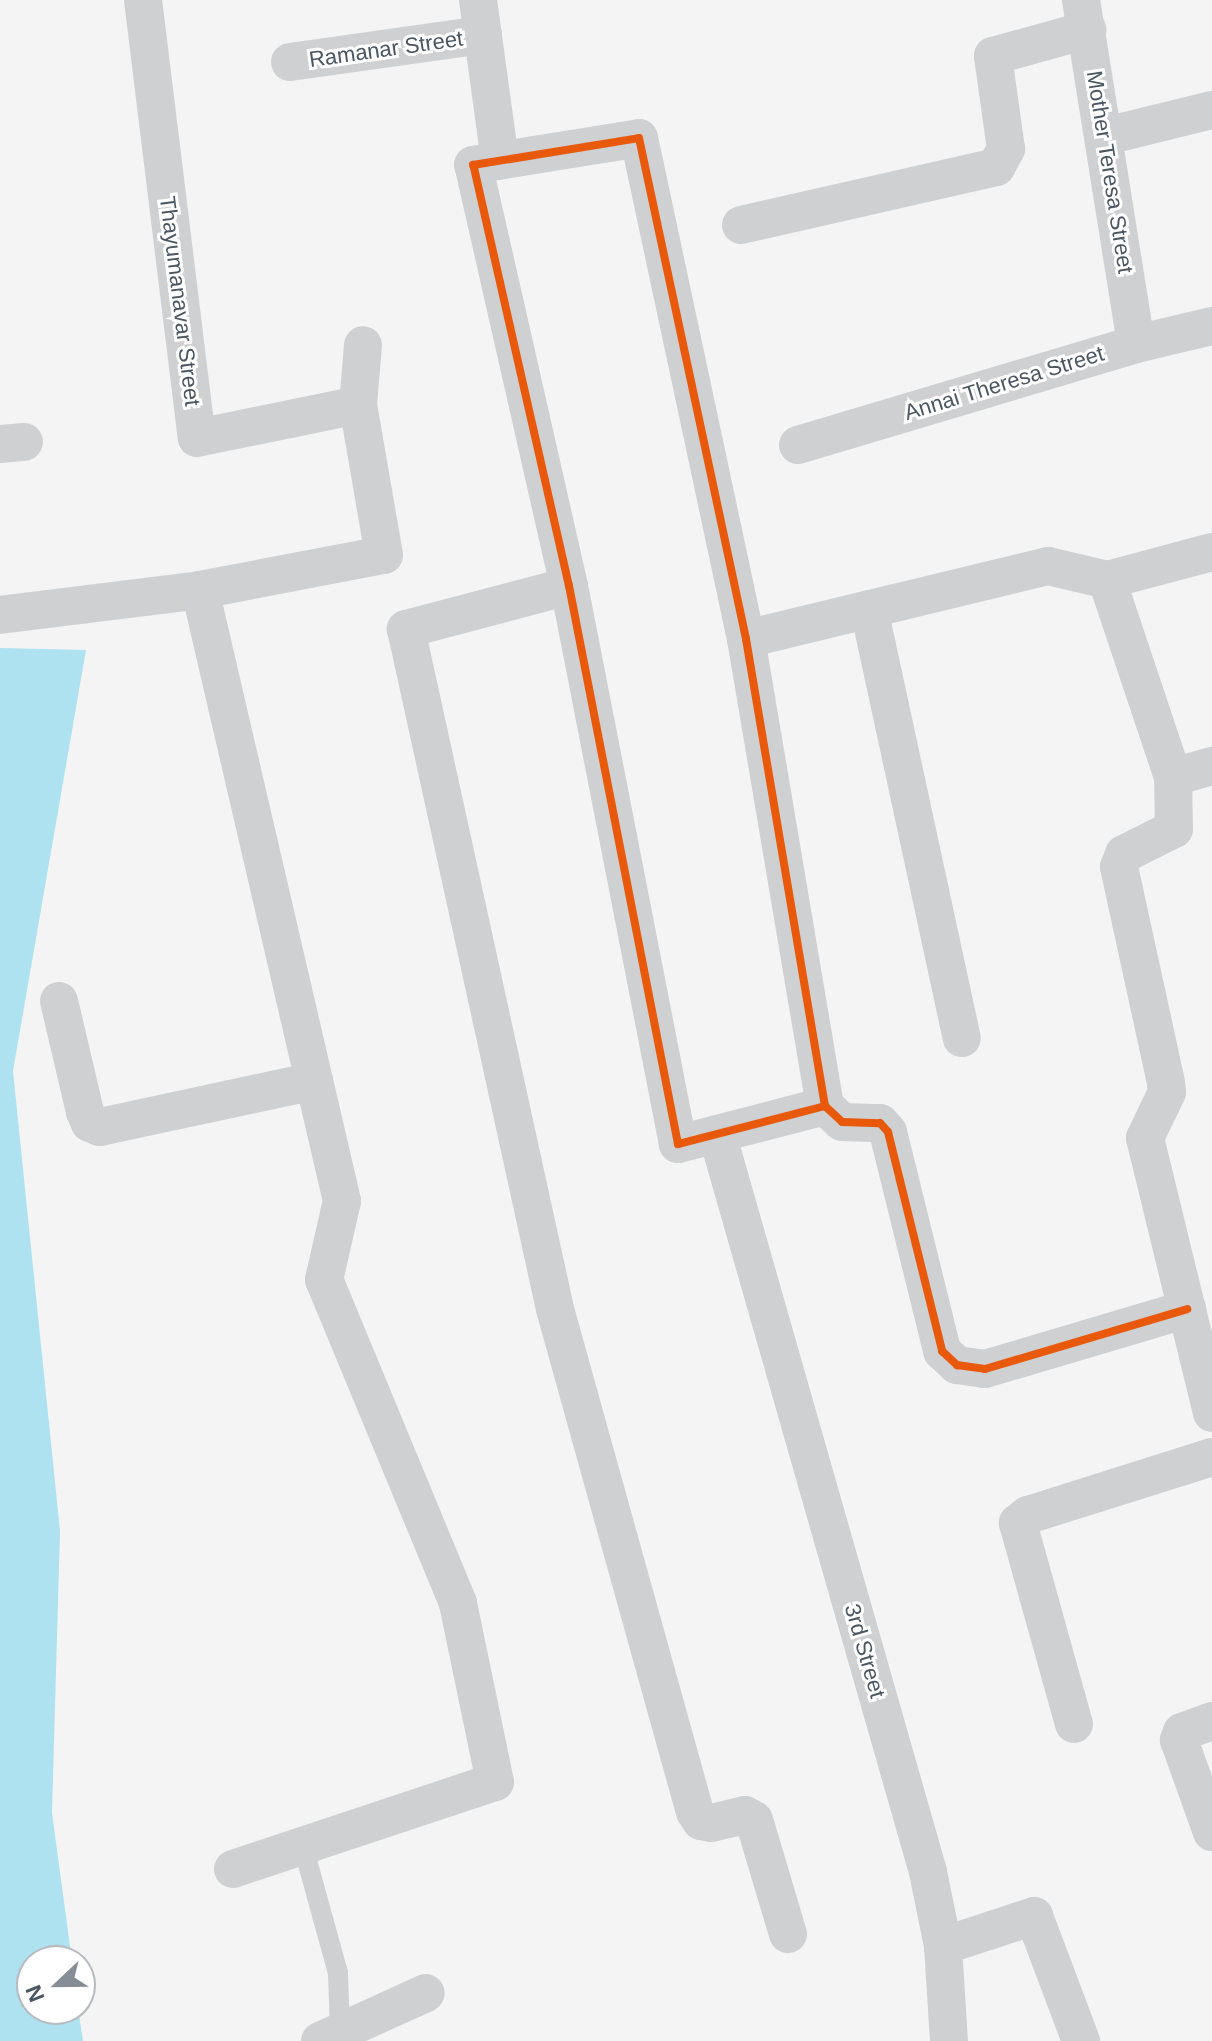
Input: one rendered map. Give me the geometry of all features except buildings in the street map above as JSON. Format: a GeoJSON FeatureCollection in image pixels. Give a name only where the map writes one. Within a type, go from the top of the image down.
{"type":"FeatureCollection","features":[{"type":"Feature","properties":{"kind":"street","name":"Thayumanavar Street"},"geometry":{"type":"LineString","coordinates":[[143,0],[197,438],[358,405]]}},
{"type":"Feature","properties":{"kind":"street"},"geometry":{"type":"LineString","coordinates":[[741,225],[996,167],[1006,149],[993,56],[1084,15]]}},
{"type":"Feature","properties":{"kind":"street","name":"Mother Teresa Street"},"geometry":{"type":"LineString","coordinates":[[1084,15],[1106,136],[1136,344]]}},
{"type":"Feature","properties":{"kind":"street"},"geometry":{"type":"LineString","coordinates":[[481,18],[500,161]]}},
{"type":"Feature","properties":{"kind":"street","name":"Ramanar Street"},"geometry":{"type":"LineString","coordinates":[[290,62],[481,18]]}},
{"type":"Feature","properties":{"kind":"street"},"geometry":{"type":"LineString","coordinates":[[1106,136],[1212,110]]}},
{"type":"Feature","properties":{"kind":"street"},"geometry":{"type":"LineString","coordinates":[[825,1106],[718,1137],[678,1144],[569,586],[473,165],[639,138],[746,639],[825,1106],[833,1118],[880,1123],[888,1132],[942,1351],[957,1365],[985,1369],[1187,1309]]}},
{"type":"Feature","properties":{"kind":"street","name":"Annai Theresa Street"},"geometry":{"type":"LineString","coordinates":[[798,445],[1136,344],[1212,326]]}},
{"type":"Feature","properties":{"kind":"street"},"geometry":{"type":"LineString","coordinates":[[0,615],[200,590],[384,555],[358,405],[363,345]]}},
{"type":"Feature","properties":{"kind":"street"},"geometry":{"type":"LineString","coordinates":[[746,639],[1048,566],[1107,580],[1212,552]]}},
{"type":"Feature","properties":{"kind":"street"},"geometry":{"type":"LineString","coordinates":[[1107,580],[1173,777],[1174,829],[1124,854],[1119,867],[1166,1083],[1145,1138],[1212,1413]]}},
{"type":"Feature","properties":{"kind":"street"},"geometry":{"type":"LineString","coordinates":[[569,586],[406,629],[555,1309],[695,1812],[701,1821],[711,1823],[745,1815],[754,1820],[788,1934]]}},
{"type":"Feature","properties":{"kind":"street"},"geometry":{"type":"LineString","coordinates":[[200,590],[342,1201],[324,1280],[458,1603],[495,1782],[233,1869]]}},
{"type":"Feature","properties":{"kind":"street"},"geometry":{"type":"LineString","coordinates":[[869,609],[962,1038]]}},
{"type":"Feature","properties":{"kind":"street"},"geometry":{"type":"LineString","coordinates":[[1173,777],[1212,766]]}},
{"type":"Feature","properties":{"kind":"street"},"geometry":{"type":"LineString","coordinates":[[59,1001],[85,1112],[90,1123],[100,1127],[314,1081]]}},
{"type":"Feature","properties":{"kind":"street","name":"3rd Street"},"geometry":{"type":"LineString","coordinates":[[718,1137],[928,1872],[943,1946],[952,2016],[949,2041]]}},
{"type":"Feature","properties":{"kind":"street"},"geometry":{"type":"LineString","coordinates":[[1074,1724],[1018,1523],[1028,1515],[1212,1457]]}},
{"type":"Feature","properties":{"kind":"street"},"geometry":{"type":"LineString","coordinates":[[1212,1721],[1179,1737],[1212,1832]]}},
{"type":"Feature","properties":{"kind":"street"},"geometry":{"type":"LineString","coordinates":[[943,1946],[1034,1916],[1081,2041]]}},
{"type":"Feature","properties":{"kind":"street"},"geometry":{"type":"LineString","coordinates":[[330,2036],[426,1993]]}},
{"type":"Feature","properties":{"kind":"lane"},"geometry":{"type":"LineString","coordinates":[[303,1846],[338,1973],[330,2036]]}},
{"type":"Feature","properties":{"kind":"water"},"geometry":{"type":"Polygon","coordinates":[[[0,648],[86,650],[13,1071],[60,1531],[52,1813],[70,1945],[16,1945],[16,2025],[80,2025],[83,2041],[0,2041],[0,648]]]}},
{"type":"Feature","properties":{"kind":"cycle path"},"geometry":{"type":"LineString","coordinates":[[825,1106],[678,1144],[569,586],[473,165],[639,138],[746,639],[825,1106],[842,1122],[880,1123],[888,1132],[942,1351],[957,1365],[985,1369],[1187,1309]]}}]}
